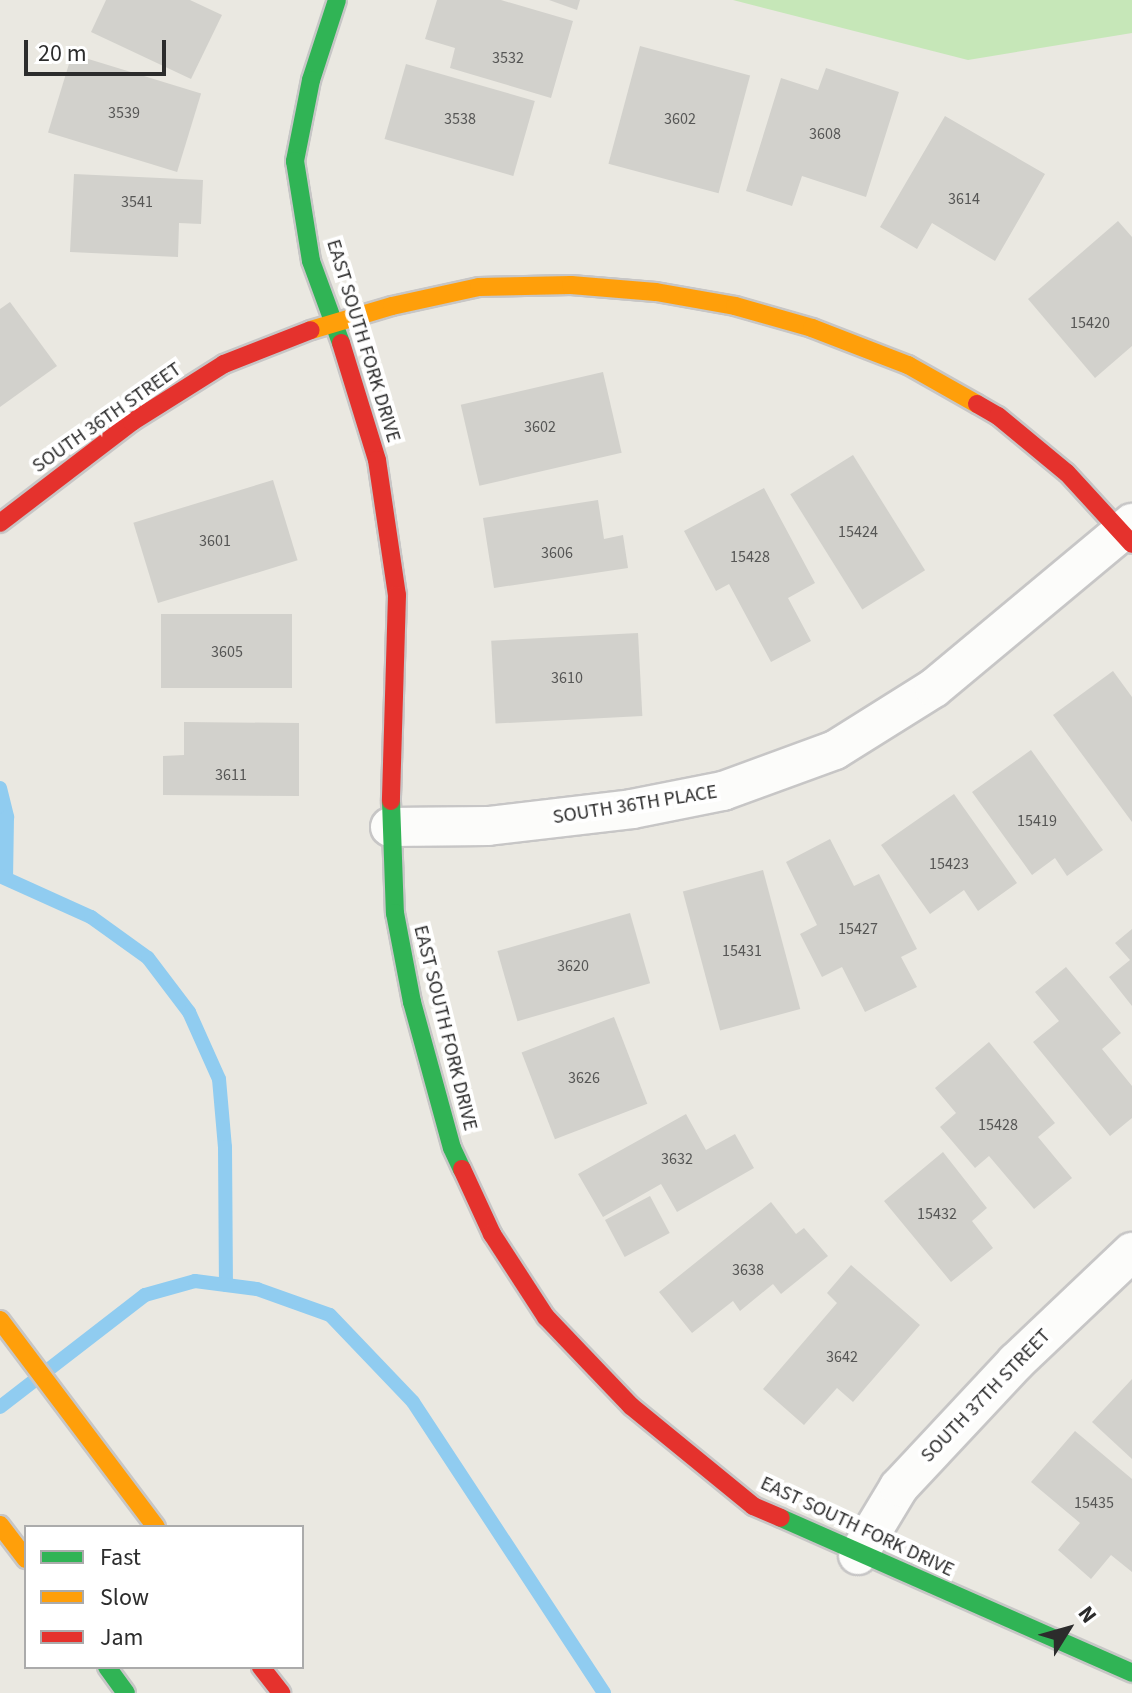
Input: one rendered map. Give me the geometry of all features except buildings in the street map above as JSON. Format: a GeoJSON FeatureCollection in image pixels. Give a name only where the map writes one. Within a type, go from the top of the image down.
{"type":"FeatureCollection","features":[{"type":"Feature","properties":{"kind":"street","name":"EAST SOUTH FORK DRIVE"},"geometry":{"type":"LineString","coordinates":[[337,0],[311,80],[295,161],[311,261],[353,375],[377,460],[397,595],[390,827],[395,913],[412,1002],[452,1148],[492,1234],[546,1317],[631,1406],[753,1506],[858,1555],[1132,1673]]}},
{"type":"Feature","properties":{"kind":"street","name":"SOUTH 36TH STREET"},"geometry":{"type":"LineString","coordinates":[[0,523],[132,422],[224,364],[293,335],[479,287],[571,285],[656,292],[735,306],[812,328],[908,365],[998,416],[1067,473],[1129,533]]}},
{"type":"Feature","properties":{"kind":"street","name":"SOUTH 36TH PLACE"},"geometry":{"type":"LineString","coordinates":[[390,827],[488,826],[632,809],[723,791],[835,750],[934,688],[1129,533]]}},
{"type":"Feature","properties":{"kind":"street","name":"SOUTH 37TH STREET"},"geometry":{"type":"LineString","coordinates":[[858,1555],[899,1487],[1016,1362],[1132,1252]]}},
{"type":"Feature","properties":{"kind":"street"},"geometry":{"type":"LineString","coordinates":[[1,1321],[155,1525]]}},
{"type":"Feature","properties":{"kind":"street"},"geometry":{"type":"LineString","coordinates":[[0,1525],[24,1556]]}},
{"type":"Feature","properties":{"kind":"street"},"geometry":{"type":"LineString","coordinates":[[108,1669],[126,1693]]}},
{"type":"Feature","properties":{"kind":"street"},"geometry":{"type":"LineString","coordinates":[[263,1669],[281,1693]]}},
{"type":"Feature","properties":{"kind":"green space"},"geometry":{"type":"Polygon","coordinates":[[[733,0],[1132,0],[1132,33],[968,60],[733,0]]]}},
{"type":"Feature","properties":{"kind":"waterway"},"geometry":{"type":"LineString","coordinates":[[0,788],[7,817],[6,878]]}},
{"type":"Feature","properties":{"kind":"waterway"},"geometry":{"type":"LineString","coordinates":[[0,876],[91,917],[148,958],[189,1012],[219,1079],[225,1147],[226,1285]]}},
{"type":"Feature","properties":{"kind":"waterway"},"geometry":{"type":"LineString","coordinates":[[0,1407],[145,1295],[195,1281],[257,1289],[330,1315],[413,1402],[604,1693]]}},
{"type":"Feature","properties":{"kind":"traffic: fast"},"geometry":{"type":"LineString","coordinates":[[337,0],[311,80],[295,161],[311,261],[341,343]]}},
{"type":"Feature","properties":{"kind":"traffic: fast"},"geometry":{"type":"LineString","coordinates":[[391,801],[395,913],[412,1002],[452,1148],[462,1169]]}},
{"type":"Feature","properties":{"kind":"traffic: fast"},"geometry":{"type":"LineString","coordinates":[[781,1518],[1132,1673]]}},
{"type":"Feature","properties":{"kind":"traffic: fast"},"geometry":{"type":"LineString","coordinates":[[108,1669],[126,1693]]}},
{"type":"Feature","properties":{"kind":"traffic: slow"},"geometry":{"type":"LineString","coordinates":[[311,330],[392,306],[479,287],[571,285],[656,292],[735,306],[812,328],[908,365],[977,404]]}},
{"type":"Feature","properties":{"kind":"traffic: slow"},"geometry":{"type":"LineString","coordinates":[[0,1320],[154,1525]]}},
{"type":"Feature","properties":{"kind":"traffic: slow"},"geometry":{"type":"LineString","coordinates":[[0,1525],[24,1556]]}},
{"type":"Feature","properties":{"kind":"traffic: jam"},"geometry":{"type":"LineString","coordinates":[[0,523],[132,422],[224,364],[311,330]]}},
{"type":"Feature","properties":{"kind":"traffic: jam"},"geometry":{"type":"LineString","coordinates":[[341,343],[377,460],[397,595],[391,801]]}},
{"type":"Feature","properties":{"kind":"traffic: jam"},"geometry":{"type":"LineString","coordinates":[[977,404],[998,416],[1067,473],[1132,544]]}},
{"type":"Feature","properties":{"kind":"traffic: jam"},"geometry":{"type":"LineString","coordinates":[[462,1169],[492,1234],[546,1317],[631,1406],[753,1506],[781,1518]]}},
{"type":"Feature","properties":{"kind":"traffic: jam"},"geometry":{"type":"LineString","coordinates":[[263,1669],[281,1693]]}}]}
